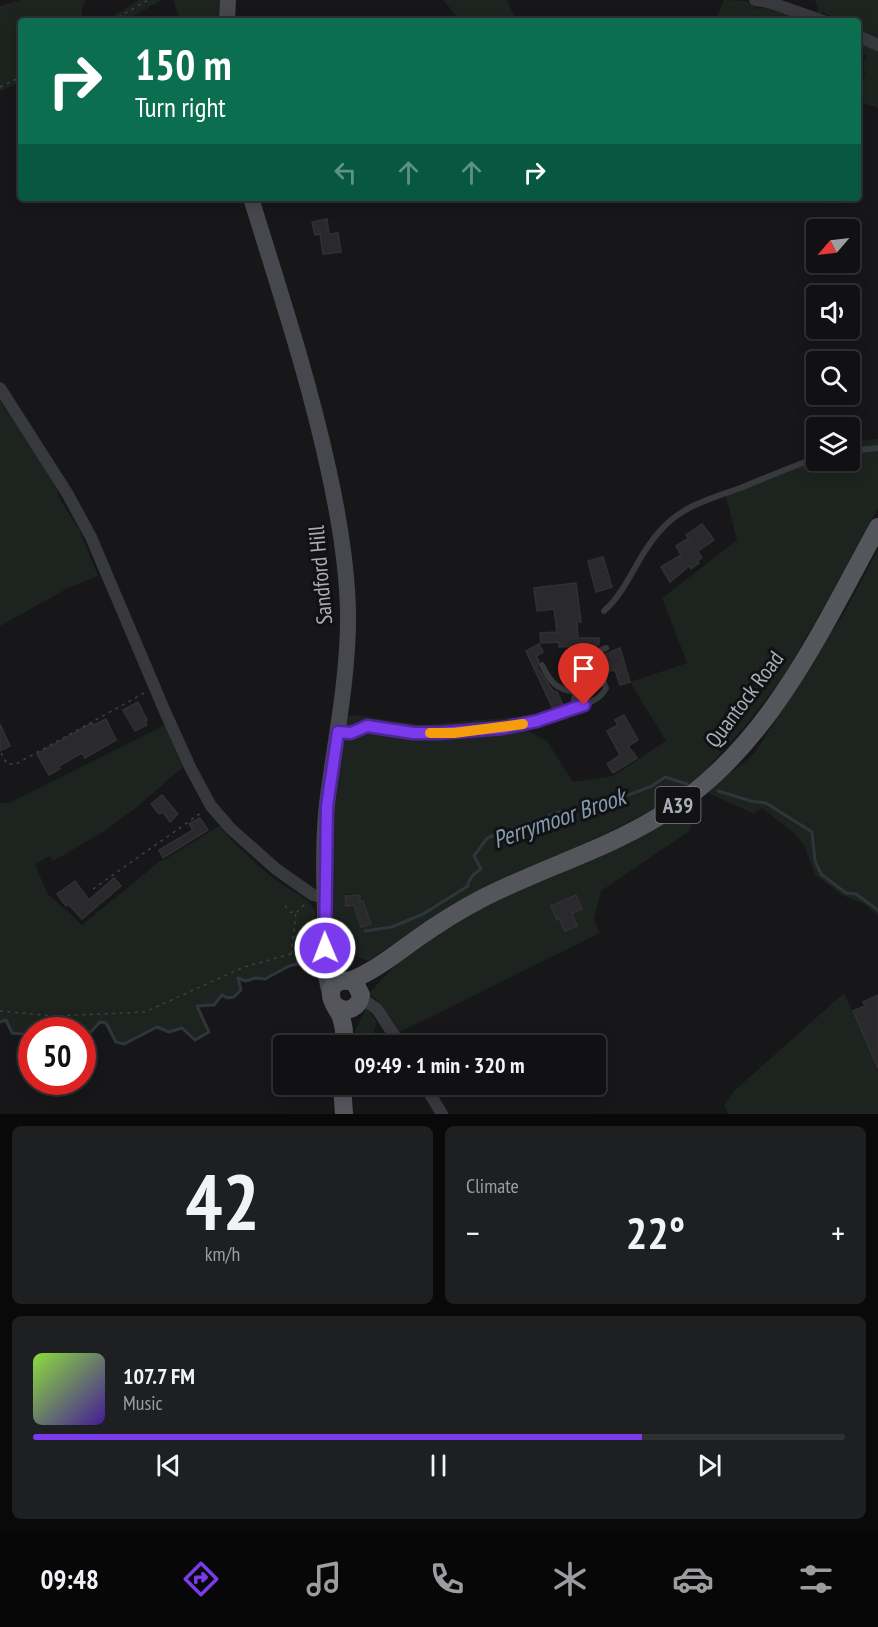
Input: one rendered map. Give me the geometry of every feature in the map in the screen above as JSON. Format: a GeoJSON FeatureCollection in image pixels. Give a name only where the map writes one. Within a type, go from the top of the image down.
{"type":"FeatureCollection","features":[{"type":"Feature","properties":{"kind":"main road"},"geometry":{"type":"LineString","coordinates":[[227,18],[228,0]]}},
{"type":"Feature","properties":{"kind":"main road","name":"Sandford Hill"},"geometry":{"type":"LineString","coordinates":[[252,201],[295,338],[320,433],[342,540],[346,571],[348,613],[346,664],[327,806],[319,897],[326,977],[333,1000]]}},
{"type":"Feature","properties":{"kind":"main road","name":"Quantock Road"},"geometry":{"type":"LineString","coordinates":[[354,992],[374,968],[470,905],[645,825],[681,803],[707,782],[757,729],[784,691],[878,527]]}},
{"type":"Feature","properties":{"kind":"main road"},"geometry":{"type":"LineString","coordinates":[[325,952],[334,972],[354,992]]}},
{"type":"Feature","properties":{"kind":"main road","name":"A39"},"geometry":{"type":"LineString","coordinates":[[333,1000],[335,984],[354,992]]}},
{"type":"Feature","properties":{"kind":"main road"},"geometry":{"type":"LineString","coordinates":[[333,1000],[345,1010],[354,992]]}},
{"type":"Feature","properties":{"kind":"main road"},"geometry":{"type":"LineString","coordinates":[[346,1035],[354,992]]}},
{"type":"Feature","properties":{"kind":"main road"},"geometry":{"type":"LineString","coordinates":[[333,1000],[341,1016],[343,1035]]}},
{"type":"Feature","properties":{"kind":"main road"},"geometry":{"type":"LineString","coordinates":[[343,1095],[344,1114]]}},
{"type":"Feature","properties":{"kind":"street"},"geometry":{"type":"LineString","coordinates":[[755,0],[769,2],[814,18]]}},
{"type":"Feature","properties":{"kind":"street"},"geometry":{"type":"LineString","coordinates":[[861,37],[878,45]]}},
{"type":"Feature","properties":{"kind":"street"},"geometry":{"type":"LineString","coordinates":[[0,388],[8,397],[67,493],[91,537],[154,687],[191,769],[211,806],[245,843],[276,869],[319,897]]}},
{"type":"Feature","properties":{"kind":"street"},"geometry":{"type":"LineString","coordinates":[[354,992],[377,1009],[394,1035]]}},
{"type":"Feature","properties":{"kind":"street"},"geometry":{"type":"LineString","coordinates":[[431,1095],[442,1114]]}},
{"type":"Feature","properties":{"kind":"lane"},"geometry":{"type":"LineString","coordinates":[[860,450],[878,448]]}},
{"type":"Feature","properties":{"kind":"lane"},"geometry":{"type":"LineString","coordinates":[[604,611],[615,601],[658,532],[678,516],[701,501],[806,462]]}},
{"type":"Feature","properties":{"kind":"lane"},"geometry":{"type":"LineString","coordinates":[[586,674],[584,667],[587,656],[606,648]]}},
{"type":"Feature","properties":{"kind":"lane"},"geometry":{"type":"LineString","coordinates":[[542,665],[548,678],[555,685],[575,692]]}},
{"type":"Feature","properties":{"kind":"lane"},"geometry":{"type":"LineString","coordinates":[[338,732],[351,733],[367,726],[414,733],[454,733],[537,721],[594,700],[603,694],[606,688],[601,675],[586,674],[581,678],[575,692],[573,707]]}},
{"type":"Feature","properties":{"kind":"path"},"geometry":{"type":"LineString","coordinates":[[117,18],[148,0]]}},
{"type":"Feature","properties":{"kind":"path"},"geometry":{"type":"LineString","coordinates":[[0,87],[18,78]]}},
{"type":"Feature","properties":{"kind":"path"},"geometry":{"type":"LineString","coordinates":[[1,753],[7,764],[16,764],[154,687]]}},
{"type":"Feature","properties":{"kind":"path"},"geometry":{"type":"LineString","coordinates":[[93,889],[211,806]]}},
{"type":"Feature","properties":{"kind":"path"},"geometry":{"type":"LineString","coordinates":[[285,906],[290,912],[296,913],[319,897]]}},
{"type":"Feature","properties":{"kind":"path"},"geometry":{"type":"LineString","coordinates":[[290,955],[296,913]]}},
{"type":"Feature","properties":{"kind":"path"},"geometry":{"type":"LineString","coordinates":[[0,1011],[54,1016],[145,1012],[244,967],[290,955],[325,952]]}},
{"type":"Feature","properties":{"kind":"shaded area"},"geometry":{"type":"Polygon","coordinates":[[[21,0],[86,0],[82,18],[18,18],[18,83],[0,91],[0,6],[21,0]]]}},
{"type":"Feature","properties":{"kind":"shaded area"},"geometry":{"type":"Polygon","coordinates":[[[139,0],[162,0],[129,18],[110,18],[139,0]]]}},
{"type":"Feature","properties":{"kind":"shaded area"},"geometry":{"type":"Polygon","coordinates":[[[173,0],[220,0],[219,18],[180,18],[173,0]]]}},
{"type":"Feature","properties":{"kind":"shaded area"},"geometry":{"type":"Polygon","coordinates":[[[443,0],[507,0],[515,18],[458,18],[443,0]]]}},
{"type":"Feature","properties":{"kind":"shaded area"},"geometry":{"type":"Polygon","coordinates":[[[724,0],[746,1],[757,9],[768,6],[802,18],[716,18],[724,0]]]}},
{"type":"Feature","properties":{"kind":"shaded area"},"geometry":{"type":"Polygon","coordinates":[[[815,0],[878,0],[878,108],[861,102],[861,80],[865,74],[863,64],[867,56],[861,53],[863,48],[861,47],[861,18],[831,18],[822,12],[819,18],[816,18],[818,9],[815,0]]]}},
{"type":"Feature","properties":{"kind":"shaded area"},"geometry":{"type":"Polygon","coordinates":[[[0,401],[54,482],[62,503],[79,529],[98,576],[70,587],[0,626],[0,401]]]}},
{"type":"Feature","properties":{"kind":"shaded area"},"geometry":{"type":"Polygon","coordinates":[[[878,439],[878,508],[783,677],[747,724],[704,772],[667,803],[586,843],[458,901],[368,961],[330,944],[329,879],[334,851],[331,834],[347,717],[353,715],[421,725],[515,717],[517,725],[547,741],[573,782],[613,776],[666,741],[630,682],[687,663],[662,598],[737,540],[725,493],[806,464],[806,471],[860,471],[860,441],[878,439]],[[345,894],[346,906],[354,905],[361,927],[370,924],[363,902],[360,902],[360,895],[345,894]]]}},
{"type":"Feature","properties":{"kind":"shaded area"},"geometry":{"type":"Polygon","coordinates":[[[878,550],[878,916],[864,904],[842,895],[815,875],[804,845],[794,833],[762,808],[754,814],[708,793],[754,754],[845,611],[878,550]]]}},
{"type":"Feature","properties":{"kind":"shaded area"},"geometry":{"type":"Polygon","coordinates":[[[165,725],[183,767],[137,807],[103,832],[53,861],[50,856],[35,864],[47,893],[82,925],[160,861],[219,826],[264,870],[313,907],[317,922],[317,959],[302,962],[259,979],[238,979],[241,990],[234,997],[227,998],[222,995],[214,1005],[197,1006],[209,1032],[195,1040],[182,1028],[169,1032],[157,1027],[124,1044],[116,1042],[106,1023],[100,1022],[96,1026],[96,1017],[18,1017],[18,1034],[12,1033],[6,1020],[0,1022],[0,803],[9,803],[165,725]]]}},
{"type":"Feature","properties":{"kind":"shaded area"},"geometry":{"type":"Polygon","coordinates":[[[688,806],[699,810],[688,832],[601,891],[594,919],[600,933],[398,1033],[380,1003],[369,993],[407,953],[501,896],[688,806]]]}},
{"type":"Feature","properties":{"kind":"shaded area"},"geometry":{"type":"Polygon","coordinates":[[[844,993],[878,1068],[878,1114],[728,1114],[724,1105],[734,1091],[844,993]]]}},
{"type":"Feature","properties":{"kind":"shaded area"},"geometry":{"type":"Polygon","coordinates":[[[366,1009],[377,1023],[373,1035],[354,1035],[366,1009]]]}},
{"type":"Feature","properties":{"kind":"building"},"geometry":{"type":"Polygon","coordinates":[[[327,219],[329,234],[338,233],[341,252],[323,254],[320,234],[315,235],[312,222],[327,219]]]}},
{"type":"Feature","properties":{"kind":"building"},"geometry":{"type":"Polygon","coordinates":[[[702,524],[714,540],[698,551],[702,558],[697,561],[699,563],[691,569],[689,566],[670,582],[661,567],[681,555],[676,546],[689,538],[686,535],[702,524]]]}},
{"type":"Feature","properties":{"kind":"building"},"geometry":{"type":"Polygon","coordinates":[[[603,557],[612,587],[596,592],[588,561],[603,557]]]}},
{"type":"Feature","properties":{"kind":"building"},"geometry":{"type":"Polygon","coordinates":[[[576,583],[581,622],[577,622],[578,638],[599,638],[599,644],[590,650],[583,650],[583,646],[559,647],[559,642],[541,643],[540,633],[557,632],[554,609],[537,611],[534,588],[576,583]]]}},
{"type":"Feature","properties":{"kind":"building"},"geometry":{"type":"Polygon","coordinates":[[[539,644],[543,652],[536,656],[539,661],[537,667],[553,691],[557,692],[563,705],[553,709],[526,651],[539,644]]]}},
{"type":"Feature","properties":{"kind":"building"},"geometry":{"type":"Polygon","coordinates":[[[620,648],[630,682],[620,685],[615,670],[606,672],[603,663],[596,665],[594,659],[620,648]]]}},
{"type":"Feature","properties":{"kind":"building"},"geometry":{"type":"Polygon","coordinates":[[[138,702],[147,720],[145,721],[147,725],[135,731],[123,710],[138,702]]]}},
{"type":"Feature","properties":{"kind":"building"},"geometry":{"type":"Polygon","coordinates":[[[624,715],[638,740],[628,746],[637,758],[613,773],[607,764],[620,755],[607,731],[618,725],[615,720],[624,715]]]}},
{"type":"Feature","properties":{"kind":"building"},"geometry":{"type":"Polygon","coordinates":[[[106,719],[116,740],[85,758],[82,753],[59,766],[60,769],[49,775],[37,754],[92,723],[94,725],[106,719]]]}},
{"type":"Feature","properties":{"kind":"building"},"geometry":{"type":"Polygon","coordinates":[[[0,724],[10,746],[0,751],[0,724]]]}},
{"type":"Feature","properties":{"kind":"building"},"geometry":{"type":"Polygon","coordinates":[[[162,795],[178,814],[170,822],[163,812],[159,814],[151,804],[162,795]]]}},
{"type":"Feature","properties":{"kind":"building"},"geometry":{"type":"Polygon","coordinates":[[[200,818],[208,830],[163,858],[159,850],[193,830],[189,824],[200,818]]]}},
{"type":"Feature","properties":{"kind":"building"},"geometry":{"type":"Polygon","coordinates":[[[114,878],[121,886],[82,919],[68,904],[66,906],[57,894],[75,881],[89,900],[114,878]]]}},
{"type":"Feature","properties":{"kind":"building"},"geometry":{"type":"Polygon","coordinates":[[[360,895],[360,902],[363,901],[371,924],[361,927],[354,905],[346,906],[345,896],[360,895]]]}},
{"type":"Feature","properties":{"kind":"building"},"geometry":{"type":"Polygon","coordinates":[[[576,895],[582,909],[572,913],[577,926],[565,931],[551,906],[576,895]]]}},
{"type":"Feature","properties":{"kind":"building"},"geometry":{"type":"Polygon","coordinates":[[[878,995],[878,1068],[853,1011],[865,1006],[863,1002],[878,995]]]}},
{"type":"Feature","properties":{"kind":"waterway","name":"Perrymoor Brook"},"geometry":{"type":"LineString","coordinates":[[365,931],[392,927],[423,914],[468,886],[473,875],[481,869],[474,856],[487,838],[559,812],[585,807],[600,799],[613,800],[631,794],[652,786],[665,777],[687,784]]}},
{"type":"Feature","properties":{"kind":"waterway","name":"Perrymoor Brook"},"geometry":{"type":"LineString","coordinates":[[718,791],[766,803],[812,832],[815,861],[821,874],[846,893],[856,894],[878,910]]}},
{"type":"Feature","properties":{"kind":"waterway","name":"Perrymoor Brook"},"geometry":{"type":"LineString","coordinates":[[96,1026],[100,1022],[106,1023],[116,1042],[124,1044],[157,1027],[169,1032],[182,1028],[195,1040],[209,1032],[197,1006],[214,1005],[222,995],[227,998],[234,997],[241,990],[238,978],[246,981],[255,978],[265,979],[289,966],[317,959]]}},
{"type":"Feature","properties":{"kind":"waterway","name":"Perrymoor Brook"},"geometry":{"type":"LineString","coordinates":[[0,1022],[6,1020],[12,1033],[18,1034]]}},
{"type":"Feature","properties":{"kind":"slow traffic"},"geometry":{"type":"LineString","coordinates":[[430,733],[454,733],[523,724]]}},
{"type":"Feature","properties":{"kind":"route"},"geometry":{"type":"LineString","coordinates":[[325,948],[325,839],[327,806],[338,732],[351,733],[367,726],[414,733],[454,733],[503,728],[537,721],[584,705]]}}]}
